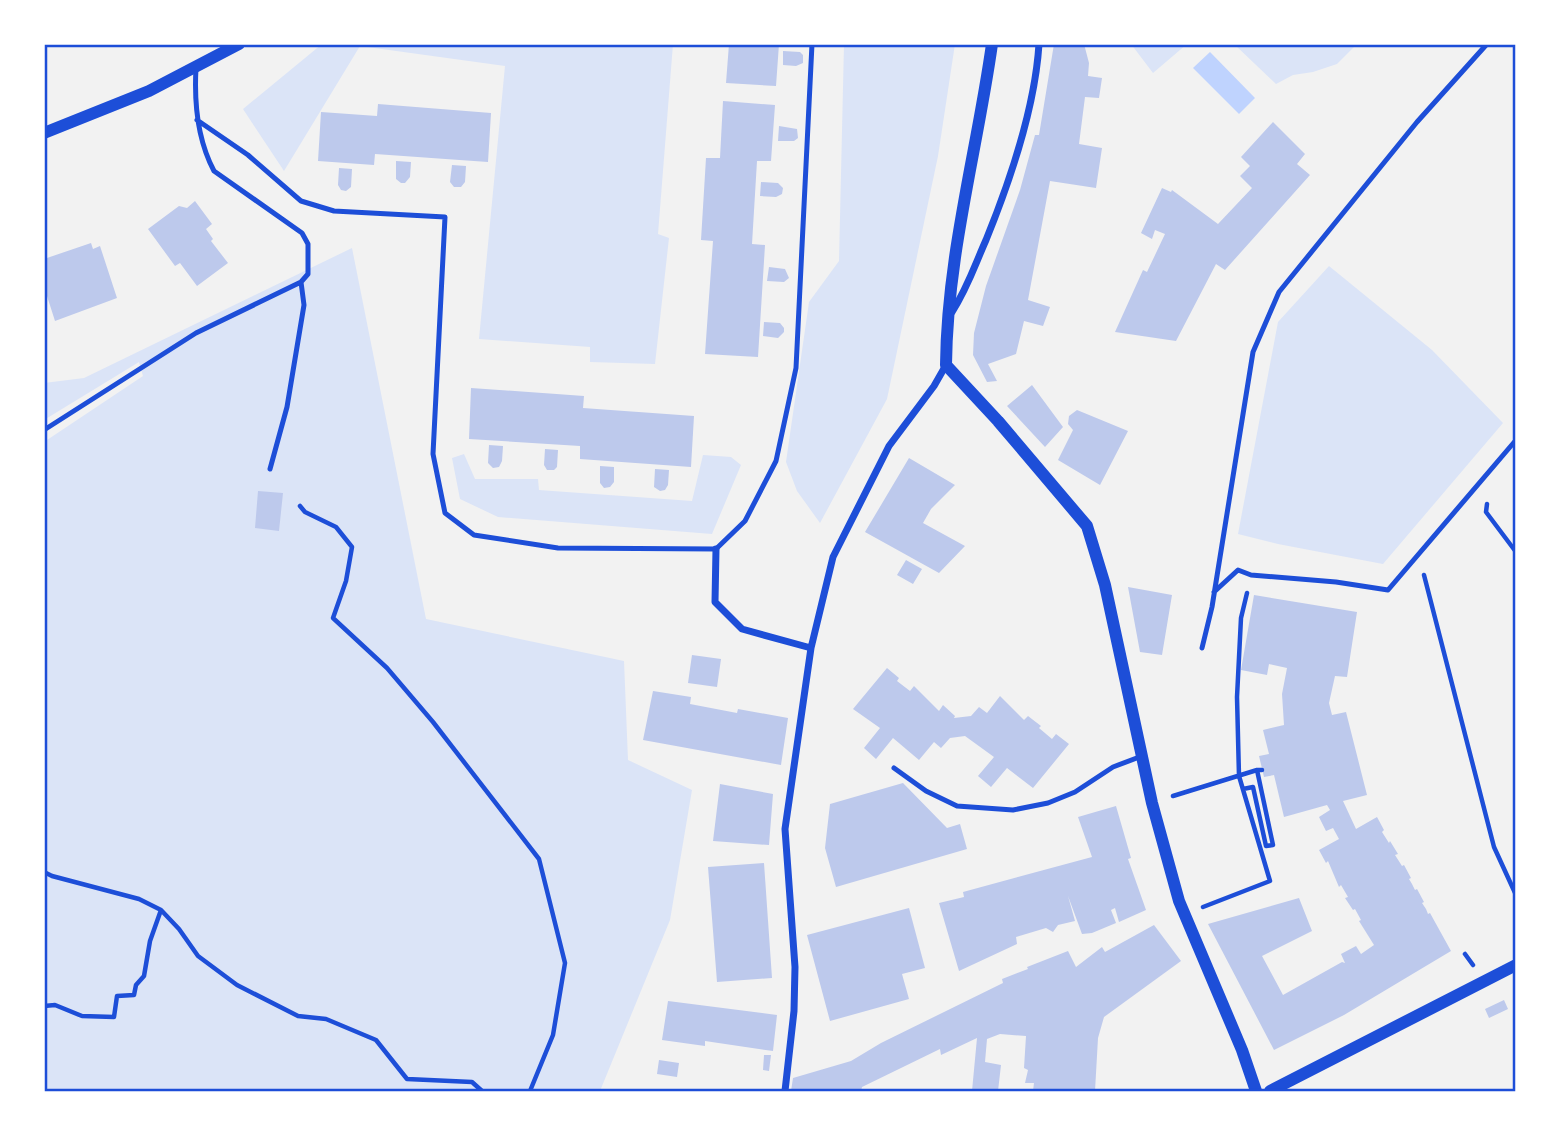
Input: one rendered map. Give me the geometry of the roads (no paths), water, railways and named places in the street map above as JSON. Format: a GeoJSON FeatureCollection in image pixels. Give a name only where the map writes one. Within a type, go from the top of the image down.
{"type":"FeatureCollection","features":[{"type":"Feature","properties":{"kind":"street"},"geometry":{"type":"LineString","coordinates":[[44,133],[149,91],[239,44]]}},
{"type":"Feature","properties":{"kind":"street"},"geometry":{"type":"LineString","coordinates":[[785,1091],[794,1011],[795,967],[785,830],[810,648],[833,557],[889,446],[934,386],[946,365],[947,319],[961,214],[992,44]]}},
{"type":"Feature","properties":{"kind":"street"},"geometry":{"type":"LineString","coordinates":[[947,319],[967,289],[1008,184],[1029,100],[1038,44]]}},
{"type":"Feature","properties":{"kind":"street"},"geometry":{"type":"LineString","coordinates":[[946,365],[998,421],[1087,526],[1105,584],[1152,803],[1183,915],[1242,1050],[1256,1091]]}},
{"type":"Feature","properties":{"kind":"street"},"geometry":{"type":"LineString","coordinates":[[716,549],[715,602],[742,629],[810,648]]}},
{"type":"Feature","properties":{"kind":"street"},"geometry":{"type":"LineString","coordinates":[[1270,1091],[1516,965]]}},
{"type":"Feature","properties":{"kind":"lane"},"geometry":{"type":"LineString","coordinates":[[197,120],[248,155],[301,201],[334,211],[445,217],[433,454],[445,513],[474,535],[558,548],[716,549],[746,521],[776,461],[796,368],[812,44]]}},
{"type":"Feature","properties":{"kind":"lane"},"geometry":{"type":"LineString","coordinates":[[1202,648],[1214,592],[1252,352],[1279,292],[1417,122],[1487,44]]}},
{"type":"Feature","properties":{"kind":"lane"},"geometry":{"type":"LineString","coordinates":[[44,430],[196,333],[301,282],[308,274],[308,244],[303,233],[214,171],[197,120],[194,102],[196,65]]}},
{"type":"Feature","properties":{"kind":"lane"},"geometry":{"type":"LineString","coordinates":[[270,469],[287,407],[304,305],[301,282]]}},
{"type":"Feature","properties":{"kind":"lane"},"geometry":{"type":"LineString","coordinates":[[1214,592],[1238,570],[1251,575],[1336,582],[1388,590],[1516,440]]}},
{"type":"Feature","properties":{"kind":"lane"},"geometry":{"type":"LineString","coordinates":[[894,768],[926,791],[957,806],[1013,810],[1048,803],[1076,792],[1113,767],[1142,756]]}},
{"type":"Feature","properties":{"kind":"water"},"geometry":{"type":"Polygon","coordinates":[[[1210,52],[1255,98],[1239,114],[1193,68],[1210,52]]]}}]}
